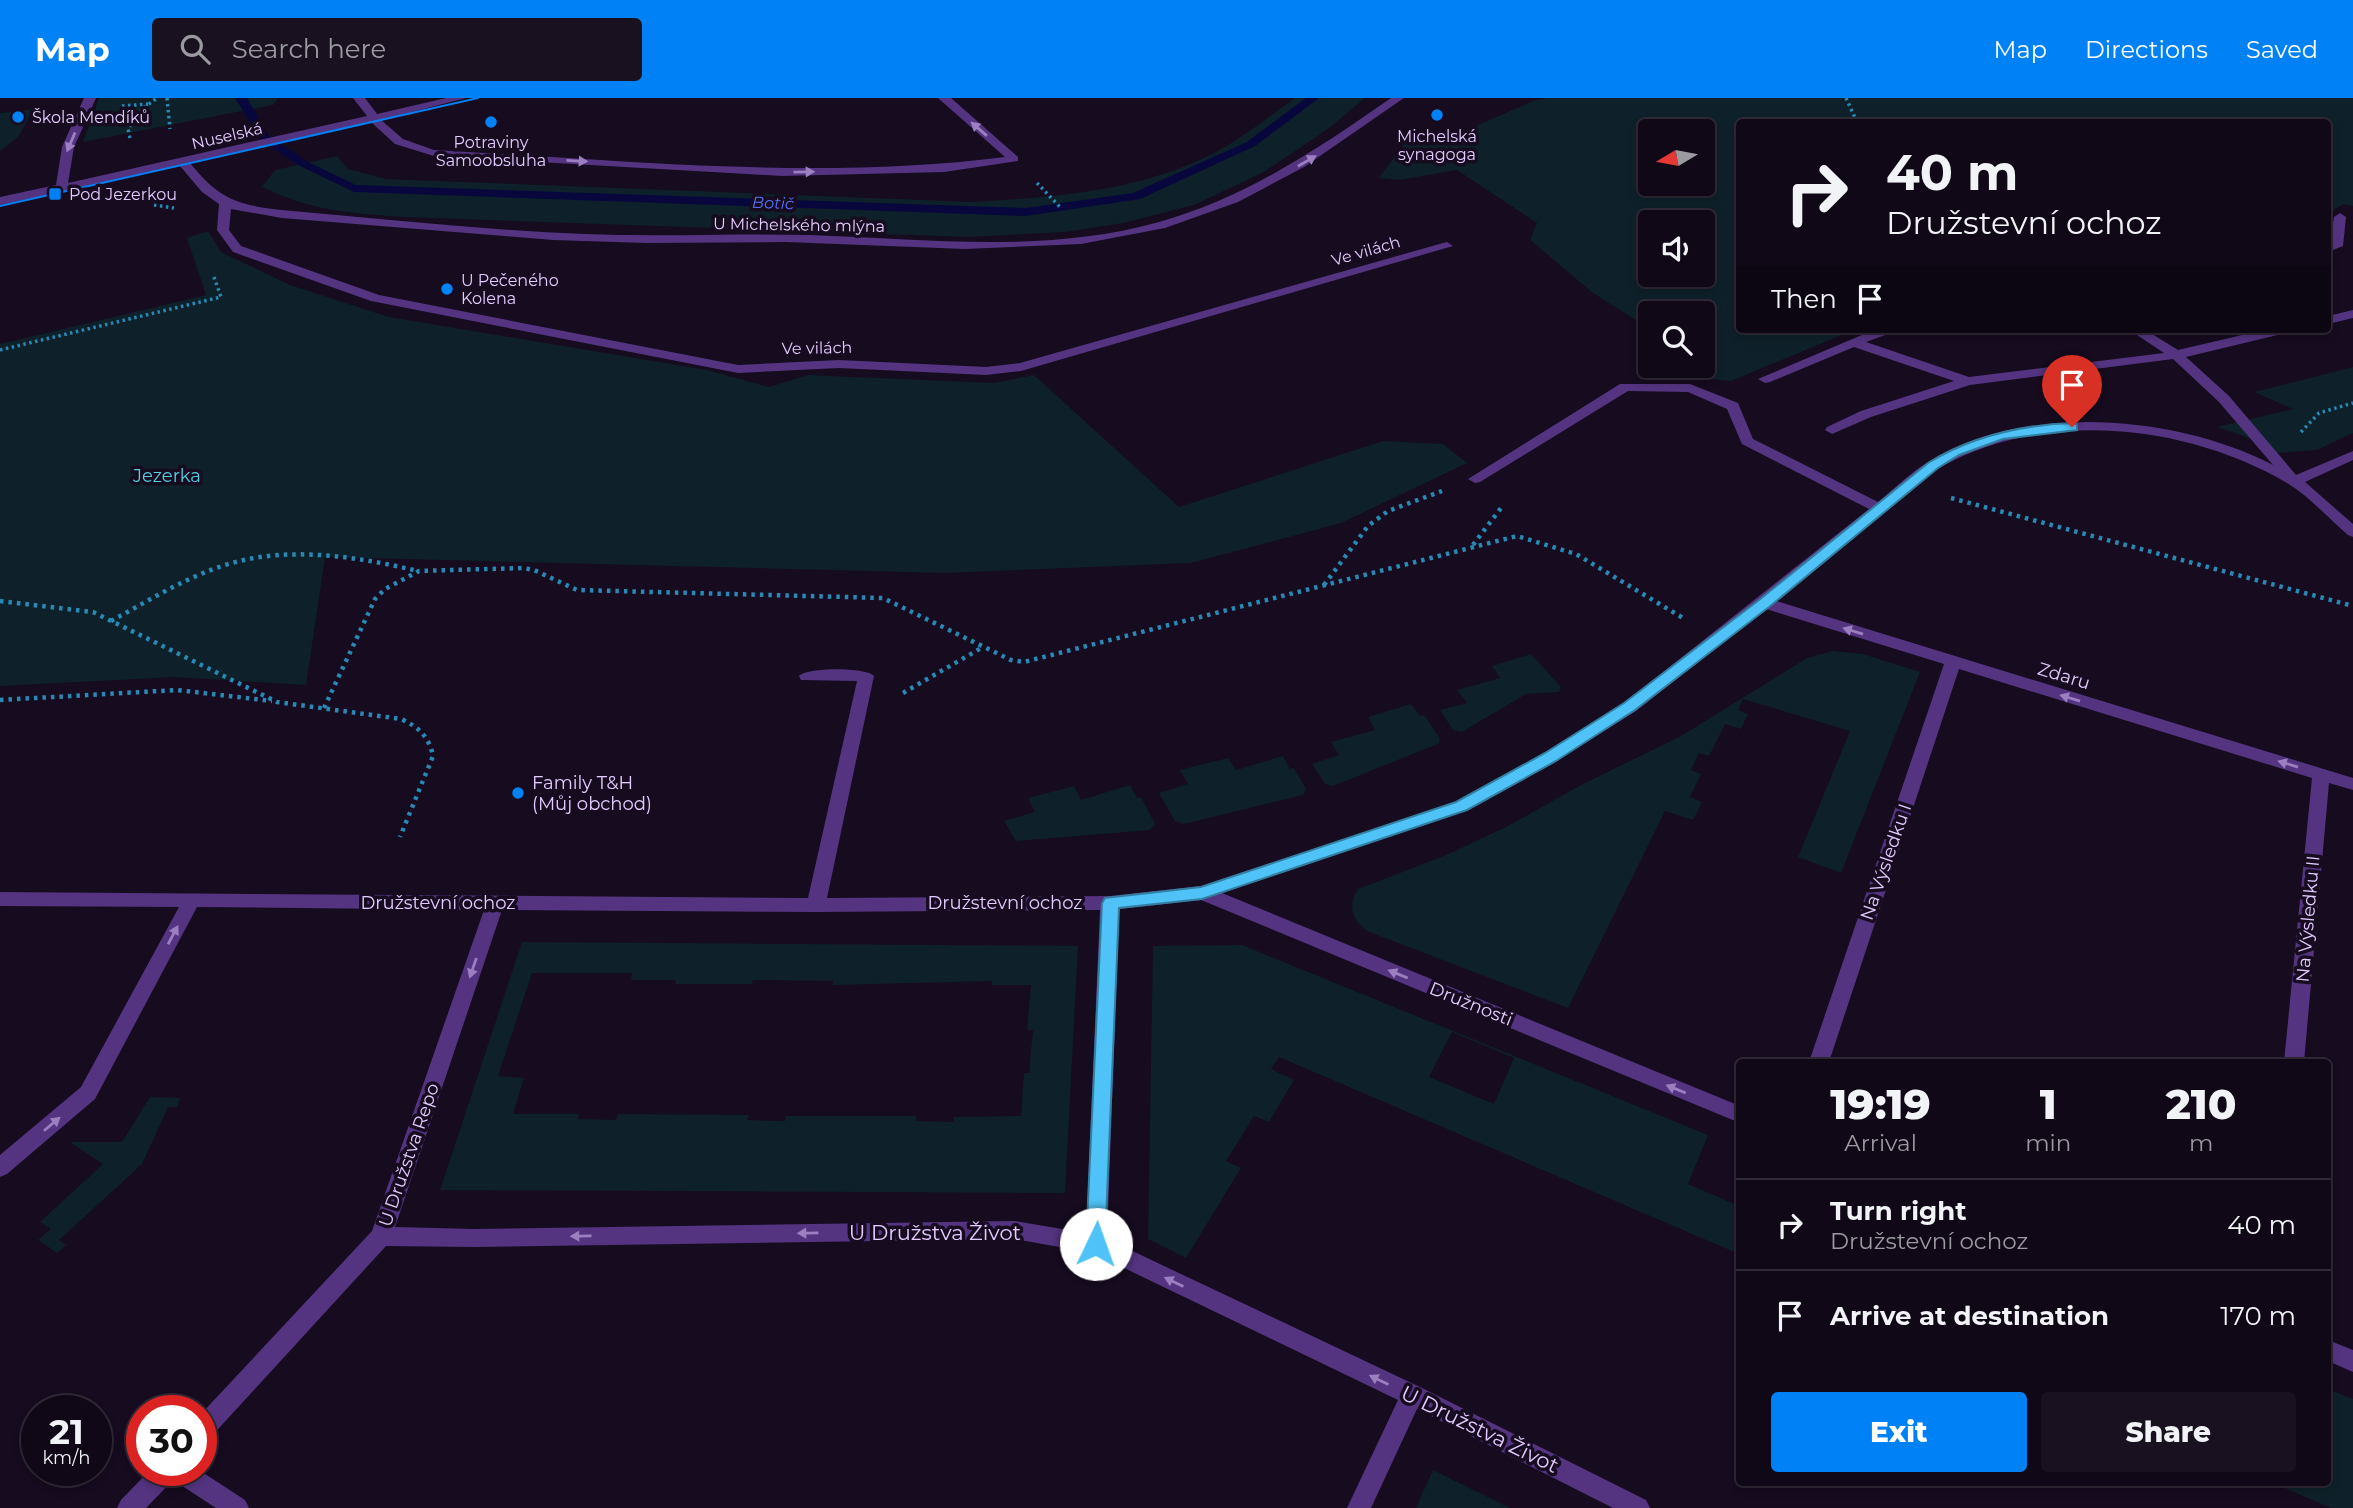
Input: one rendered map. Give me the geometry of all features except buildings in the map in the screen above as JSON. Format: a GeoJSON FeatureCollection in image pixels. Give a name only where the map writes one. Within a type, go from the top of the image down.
{"type":"FeatureCollection","features":[{"type":"Feature","properties":{"kind":"street"},"geometry":{"type":"LineString","coordinates":[[61,186],[68,147],[90,98]]}},
{"type":"Feature","properties":{"kind":"street"},"geometry":{"type":"LineString","coordinates":[[359,98],[389,136],[403,145],[443,154],[782,172],[944,168],[1014,159],[944,98]]}},
{"type":"Feature","properties":{"kind":"street","name":"Nuselská"},"geometry":{"type":"LineString","coordinates":[[0,199],[250,148],[460,98]]}},
{"type":"Feature","properties":{"kind":"street","name":"U Michelského mlýna"},"geometry":{"type":"LineString","coordinates":[[183,162],[198,183],[225,203],[259,210],[430,229],[623,239],[805,239],[999,248],[1121,235],[1203,214],[1248,195],[1318,154],[1398,98]]}},
{"type":"Feature","properties":{"kind":"street","name":"Ve vilách"},"geometry":{"type":"LineString","coordinates":[[225,203],[223,230],[237,249],[376,298],[738,369],[839,364],[986,371],[1021,367],[1447,246]]}},
{"type":"Feature","properties":{"kind":"street"},"geometry":{"type":"LineString","coordinates":[[2331,247],[2337,246],[2340,217]]}},
{"type":"Feature","properties":{"kind":"street"},"geometry":{"type":"LineString","coordinates":[[2331,319],[2353,314]]}},
{"type":"Feature","properties":{"kind":"street"},"geometry":{"type":"LineString","coordinates":[[1765,379],[1878,333]]}},
{"type":"Feature","properties":{"kind":"street"},"geometry":{"type":"LineString","coordinates":[[2141,333],[2176,355],[2252,428],[2294,481],[2353,455]]}},
{"type":"Feature","properties":{"kind":"street"},"geometry":{"type":"LineString","coordinates":[[1832,430],[1866,414],[1968,381],[2176,355],[2268,333]]}},
{"type":"Feature","properties":{"kind":"street"},"geometry":{"type":"LineString","coordinates":[[1855,343],[1968,381]]}},
{"type":"Feature","properties":{"kind":"street"},"geometry":{"type":"LineString","coordinates":[[1475,479],[1625,387],[1690,387],[1732,406],[1748,441],[1880,509]]}},
{"type":"Feature","properties":{"kind":"street","name":"Družstevní ochoz"},"geometry":{"type":"LineString","coordinates":[[0,899],[816,905],[1111,903],[1202,893],[1462,806],[1550,757],[1630,707],[1944,459],[1980,442],[2024,431],[2072,427],[2128,429],[2188,439],[2250,458],[2294,481],[2353,532]]}},
{"type":"Feature","properties":{"kind":"street","name":"Zdaru"},"geometry":{"type":"LineString","coordinates":[[1764,603],[2353,784]]}},
{"type":"Feature","properties":{"kind":"street","name":"Na Výsledku I"},"geometry":{"type":"LineString","coordinates":[[1820,1059],[1953,662]]}},
{"type":"Feature","properties":{"kind":"street"},"geometry":{"type":"LineString","coordinates":[[807,676],[866,676],[816,905]]}},
{"type":"Feature","properties":{"kind":"street","name":"Na Výsledku II"},"geometry":{"type":"LineString","coordinates":[[2294,1059],[2321,775]]}},
{"type":"Feature","properties":{"kind":"street","name":"Družnosti"},"geometry":{"type":"LineString","coordinates":[[1202,893],[1736,1113]]}},
{"type":"Feature","properties":{"kind":"street"},"geometry":{"type":"LineString","coordinates":[[0,1168],[88,1094],[191,902]]}},
{"type":"Feature","properties":{"kind":"street","name":"U Družstva Repo"},"geometry":{"type":"LineString","coordinates":[[217,1415],[381,1236],[495,903]]}},
{"type":"Feature","properties":{"kind":"street"},"geometry":{"type":"LineString","coordinates":[[1096,1244],[1111,903]]}},
{"type":"Feature","properties":{"kind":"street","name":"U Družstva Život"},"geometry":{"type":"LineString","coordinates":[[381,1236],[475,1238],[1014,1230],[1096,1244],[1412,1395],[1638,1508]]}},
{"type":"Feature","properties":{"kind":"street"},"geometry":{"type":"LineString","coordinates":[[2331,1351],[2353,1361]]}},
{"type":"Feature","properties":{"kind":"street"},"geometry":{"type":"LineString","coordinates":[[1359,1508],[1412,1395]]}},
{"type":"Feature","properties":{"kind":"street"},"geometry":{"type":"LineString","coordinates":[[129,1508],[150,1486]]}},
{"type":"Feature","properties":{"kind":"street"},"geometry":{"type":"LineString","coordinates":[[203,1486],[237,1508]]}},
{"type":"Feature","properties":{"kind":"path"},"geometry":{"type":"LineString","coordinates":[[131,145],[128,129],[142,109],[157,98]]}},
{"type":"Feature","properties":{"kind":"path"},"geometry":{"type":"LineString","coordinates":[[167,98],[170,137]]}},
{"type":"Feature","properties":{"kind":"path"},"geometry":{"type":"LineString","coordinates":[[1846,98],[1856,119]]}},
{"type":"Feature","properties":{"kind":"path"},"geometry":{"type":"LineString","coordinates":[[1037,183],[1062,210]]}},
{"type":"Feature","properties":{"kind":"path"},"geometry":{"type":"LineString","coordinates":[[0,350],[221,297],[212,270]]}},
{"type":"Feature","properties":{"kind":"path"},"geometry":{"type":"LineString","coordinates":[[2273,455],[2294,440],[2319,413],[2353,403]]}},
{"type":"Feature","properties":{"kind":"path"},"geometry":{"type":"LineString","coordinates":[[1324,586],[1368,526],[1388,511],[1475,479]]}},
{"type":"Feature","properties":{"kind":"path"},"geometry":{"type":"LineString","coordinates":[[1906,488],[2353,606]]}},
{"type":"Feature","properties":{"kind":"path"},"geometry":{"type":"LineString","coordinates":[[1472,546],[1493,520]]}},
{"type":"Feature","properties":{"kind":"path"},"geometry":{"type":"LineString","coordinates":[[111,621],[164,592],[247,559],[304,556],[385,563],[419,571],[523,568],[534,570],[577,590],[883,598],[1011,660],[1036,661],[1517,536],[1576,554],[1684,618]]}},
{"type":"Feature","properties":{"kind":"path"},"geometry":{"type":"LineString","coordinates":[[324,708],[375,599],[385,589],[419,571]]}},
{"type":"Feature","properties":{"kind":"path"},"geometry":{"type":"LineString","coordinates":[[0,601],[93,612],[277,702]]}},
{"type":"Feature","properties":{"kind":"path"},"geometry":{"type":"LineString","coordinates":[[898,703],[904,691],[984,647]]}},
{"type":"Feature","properties":{"kind":"path"},"geometry":{"type":"LineString","coordinates":[[0,700],[177,690],[401,719],[415,725],[431,744],[433,756],[400,837]]}},
{"type":"Feature","properties":{"kind":"green space"},"geometry":{"type":"Polygon","coordinates":[[[99,98],[278,98],[273,105],[83,142],[99,98]]]}},
{"type":"Feature","properties":{"kind":"green space"},"geometry":{"type":"Polygon","coordinates":[[[1295,98],[1365,98],[1328,129],[1262,173],[1194,205],[1123,223],[1065,232],[968,237],[402,217],[314,206],[262,187],[275,170],[337,156],[348,169],[386,179],[973,202],[1034,198],[1123,185],[1182,167],[1232,142],[1295,98]]]}},
{"type":"Feature","properties":{"kind":"green space"},"geometry":{"type":"Polygon","coordinates":[[[1546,98],[2353,98],[2353,206],[2343,204],[2331,212],[2331,119],[1736,119],[1736,333],[1846,333],[1731,381],[1696,378],[1715,378],[1715,301],[1638,301],[1638,321],[1593,293],[1530,240],[1537,223],[1457,170],[1399,180],[1379,178],[1403,145],[1451,137],[1533,101],[1546,98]]]}},
{"type":"Feature","properties":{"kind":"green space"},"geometry":{"type":"Polygon","coordinates":[[[34,109],[18,137],[0,151],[0,113],[34,109]]]}},
{"type":"Feature","properties":{"kind":"green space","name":"Jezerka"},"geometry":{"type":"Polygon","coordinates":[[[208,231],[221,252],[290,285],[389,317],[707,370],[769,387],[808,375],[994,383],[1034,375],[1179,507],[1383,441],[1443,444],[1467,463],[1341,523],[1191,563],[944,573],[325,557],[306,685],[175,677],[0,686],[0,344],[206,295],[187,238],[208,231]]]}},
{"type":"Feature","properties":{"kind":"green space"},"geometry":{"type":"Polygon","coordinates":[[[2353,367],[2353,433],[2317,450],[2277,453],[2252,439],[2217,427],[2293,409],[2254,392],[2353,367]]]}},
{"type":"Feature","properties":{"kind":"green space"},"geometry":{"type":"Polygon","coordinates":[[[1832,651],[1863,654],[1920,672],[1841,873],[1798,857],[1850,731],[1743,699],[1738,710],[1748,714],[1741,729],[1725,724],[1709,756],[1699,753],[1691,770],[1701,774],[1690,797],[1702,802],[1693,820],[1665,811],[1568,1008],[1367,931],[1355,917],[1352,906],[1358,889],[1444,856],[1506,827],[1581,785],[1681,736],[1807,658],[1832,651]]]}},
{"type":"Feature","properties":{"kind":"green space"},"geometry":{"type":"Polygon","coordinates":[[[1531,654],[1561,687],[1559,692],[1526,694],[1462,732],[1453,730],[1440,710],[1467,703],[1457,690],[1500,678],[1492,666],[1531,654]]]}},
{"type":"Feature","properties":{"kind":"green space"},"geometry":{"type":"Polygon","coordinates":[[[1411,704],[1420,716],[1424,715],[1439,737],[1440,743],[1333,786],[1325,784],[1312,764],[1339,755],[1331,742],[1375,730],[1368,717],[1411,704]]]}},
{"type":"Feature","properties":{"kind":"green space"},"geometry":{"type":"Polygon","coordinates":[[[1283,756],[1290,769],[1294,768],[1306,789],[1303,795],[1184,824],[1175,821],[1159,793],[1188,784],[1180,770],[1228,758],[1236,770],[1283,756]]]}},
{"type":"Feature","properties":{"kind":"green space"},"geometry":{"type":"Polygon","coordinates":[[[1130,785],[1137,798],[1141,797],[1155,824],[1150,830],[1016,841],[1004,821],[1035,812],[1028,798],[1074,786],[1081,800],[1130,785]]]}},
{"type":"Feature","properties":{"kind":"green space"},"geometry":{"type":"Polygon","coordinates":[[[522,942],[1078,946],[1065,1193],[440,1190],[522,942]],[[532,973],[498,1076],[524,1078],[513,1114],[579,1114],[578,1119],[616,1120],[618,1114],[749,1115],[747,1120],[785,1121],[786,1116],[916,1116],[916,1121],[953,1122],[954,1117],[1021,1116],[1024,1073],[1029,1073],[1033,1030],[1027,1030],[1031,985],[992,985],[992,981],[833,985],[833,981],[753,980],[752,984],[676,984],[675,980],[631,980],[632,973],[532,973]]]}},
{"type":"Feature","properties":{"kind":"green space"},"geometry":{"type":"Polygon","coordinates":[[[1242,945],[1708,1135],[1688,1184],[1736,1205],[1736,1253],[1279,1057],[1271,1069],[1294,1080],[1269,1122],[1254,1116],[1226,1161],[1241,1168],[1186,1258],[1148,1239],[1153,946],[1242,945]],[[1452,1032],[1429,1077],[1494,1104],[1514,1058],[1452,1032]]]}},
{"type":"Feature","properties":{"kind":"green space"},"geometry":{"type":"Polygon","coordinates":[[[150,1097],[180,1098],[177,1107],[168,1107],[142,1164],[59,1240],[66,1245],[57,1253],[38,1240],[51,1229],[40,1222],[103,1164],[70,1142],[122,1142],[150,1097]]]}},
{"type":"Feature","properties":{"kind":"green space"},"geometry":{"type":"Polygon","coordinates":[[[2331,1390],[2353,1399],[2353,1508],[2331,1508],[2280,1486],[2331,1486],[2331,1390]]]}},
{"type":"Feature","properties":{"kind":"green space"},"geometry":{"type":"Polygon","coordinates":[[[1433,1470],[1510,1508],[1416,1508],[1433,1470]]]}},
{"type":"Feature","properties":{"kind":"waterway","name":"Botič"},"geometry":{"type":"LineString","coordinates":[[241,98],[265,138],[304,164],[354,188],[1026,212],[1136,196],[1251,144],[1313,98]]}},
{"type":"Feature","properties":{"kind":"tram line"},"geometry":{"type":"LineString","coordinates":[[0,206],[478,98]]}},
{"type":"Feature","properties":{"kind":"place","name":"Michelská synagoga"},"geometry":{"type":"Point","coordinates":[1437,115]}},
{"type":"Feature","properties":{"kind":"place","name":"Škola Mendíků"},"geometry":{"type":"Point","coordinates":[18,117]}},
{"type":"Feature","properties":{"kind":"place","name":"Potraviny Samoobsluha"},"geometry":{"type":"Point","coordinates":[491,122]}},
{"type":"Feature","properties":{"kind":"place","name":"Pod Jezerkou"},"geometry":{"type":"Point","coordinates":[55,194]}},
{"type":"Feature","properties":{"kind":"place","name":"U Pečeného Kolena"},"geometry":{"type":"Point","coordinates":[447,289]}},
{"type":"Feature","properties":{"kind":"place","name":"Family T&H (Můj obchod)"},"geometry":{"type":"Point","coordinates":[518,793]}},
{"type":"Feature","properties":{"kind":"route"},"geometry":{"type":"LineString","coordinates":[[1096,1244],[1111,903],[1202,893],[1462,806],[1550,757],[1630,707],[1764,603],[1933,465],[1954,452],[2000,436],[2047,428],[2072,427]]}}]}
